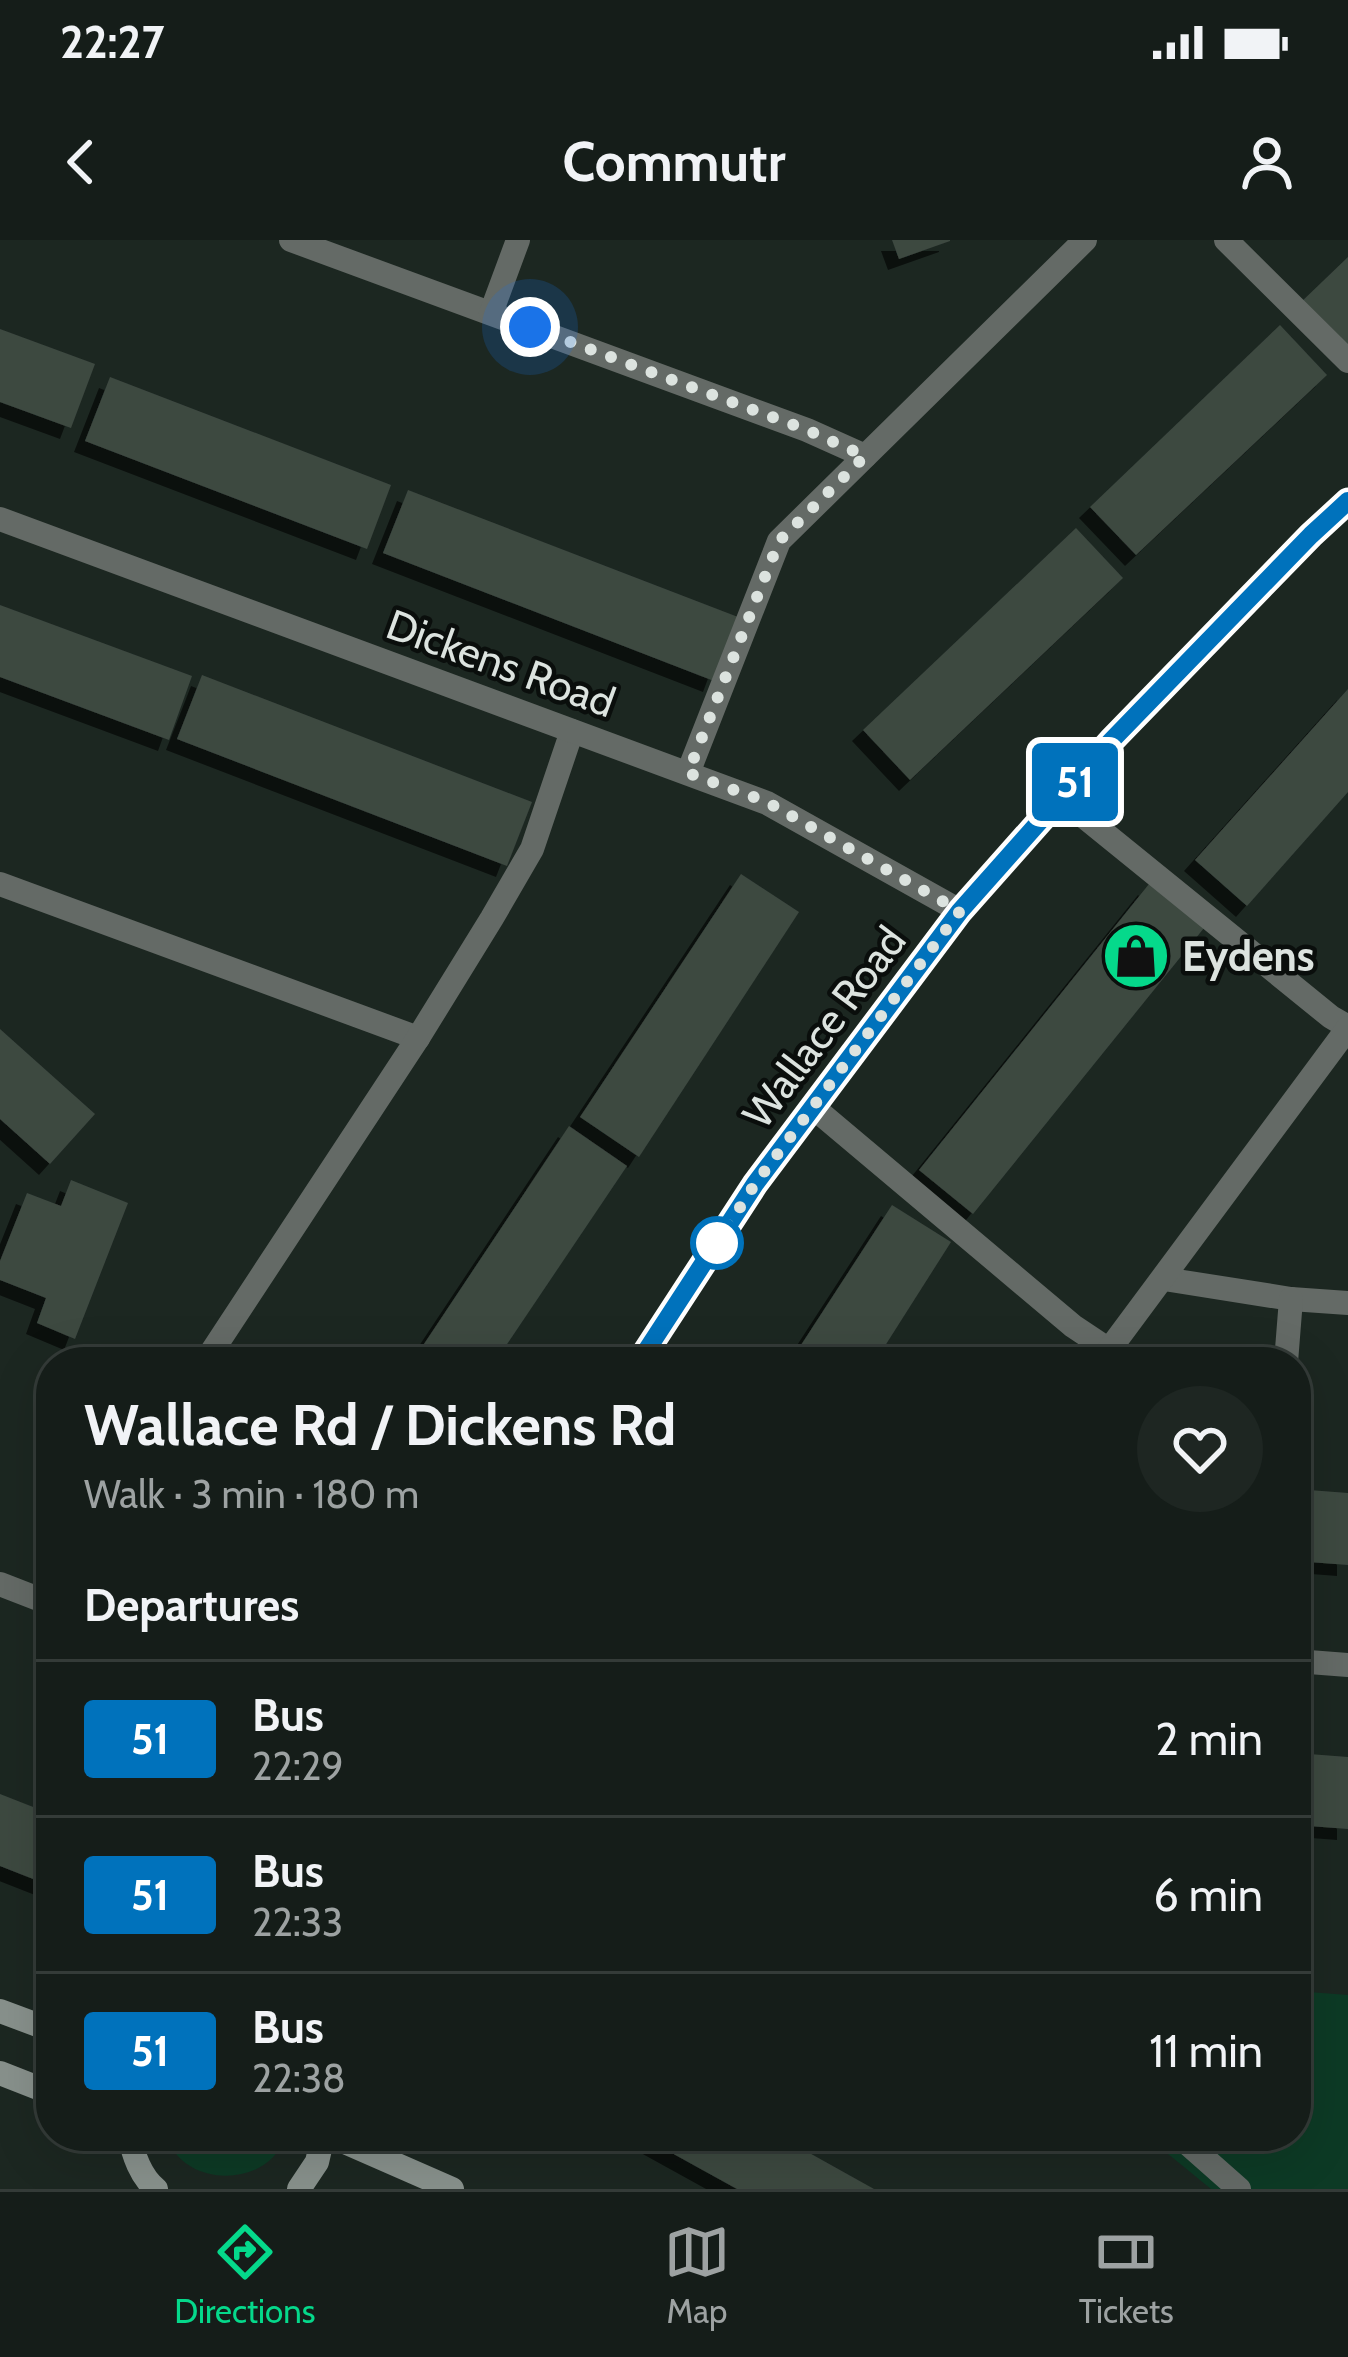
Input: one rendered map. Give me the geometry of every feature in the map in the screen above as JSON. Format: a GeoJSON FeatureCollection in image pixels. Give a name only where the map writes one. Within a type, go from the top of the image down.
{"type":"FeatureCollection","features":[{"type":"Feature","properties":{"kind":"main road"},"geometry":{"type":"LineString","coordinates":[[0,2011],[36,2024]]}},
{"type":"Feature","properties":{"kind":"main road"},"geometry":{"type":"LineString","coordinates":[[0,2073],[36,2086]]}},
{"type":"Feature","properties":{"kind":"main road"},"geometry":{"type":"LineString","coordinates":[[132,2151],[148,2183],[156,2189]]}},
{"type":"Feature","properties":{"kind":"main road"},"geometry":{"type":"LineString","coordinates":[[299,2189],[321,2151]]}},
{"type":"Feature","properties":{"kind":"main road"},"geometry":{"type":"LineString","coordinates":[[362,2151],[452,2189]]}},
{"type":"Feature","properties":{"kind":"street"},"geometry":{"type":"LineString","coordinates":[[291,240],[807,430],[865,456]]}},
{"type":"Feature","properties":{"kind":"street"},"geometry":{"type":"LineString","coordinates":[[490,313],[518,240]]}},
{"type":"Feature","properties":{"kind":"street"},"geometry":{"type":"LineString","coordinates":[[688,773],[779,541],[1085,240]]}},
{"type":"Feature","properties":{"kind":"street"},"geometry":{"type":"LineString","coordinates":[[1226,240],[1348,361]]}},
{"type":"Feature","properties":{"kind":"street","name":"Wallace Road"},"geometry":{"type":"LineString","coordinates":[[649,1347],[755,1184],[960,911],[1127,724],[1348,501]]}},
{"type":"Feature","properties":{"kind":"street","name":"Dickens Road"},"geometry":{"type":"LineString","coordinates":[[0,518],[767,802],[960,911]]}},
{"type":"Feature","properties":{"kind":"street"},"geometry":{"type":"LineString","coordinates":[[215,1347],[418,1038],[532,849],[572,731]]}},
{"type":"Feature","properties":{"kind":"street"},"geometry":{"type":"LineString","coordinates":[[1061,798],[1348,1028],[1113,1347]]}},
{"type":"Feature","properties":{"kind":"street"},"geometry":{"type":"LineString","coordinates":[[3,893],[418,1038]]}},
{"type":"Feature","properties":{"kind":"street"},"geometry":{"type":"LineString","coordinates":[[814,1108],[1096,1347]]}},
{"type":"Feature","properties":{"kind":"street"},"geometry":{"type":"LineString","coordinates":[[1164,1279],[1348,1303]]}},
{"type":"Feature","properties":{"kind":"street"},"geometry":{"type":"LineString","coordinates":[[1287,1347],[1291,1299]]}},
{"type":"Feature","properties":{"kind":"street"},"geometry":{"type":"LineString","coordinates":[[0,1584],[36,1594]]}},
{"type":"Feature","properties":{"kind":"street"},"geometry":{"type":"LineString","coordinates":[[1311,1662],[1348,1665]]}},
{"type":"Feature","properties":{"kind":"street"},"geometry":{"type":"LineString","coordinates":[[1196,2151],[1239,2189]]}},
{"type":"Feature","properties":{"kind":"green space"},"geometry":{"type":"Polygon","coordinates":[[[1311,1992],[1348,1995],[1348,2189],[1211,2189],[1164,2151],[1311,2151],[1311,1992]]]}},
{"type":"Feature","properties":{"kind":"green space"},"geometry":{"type":"Polygon","coordinates":[[[277,2151],[262,2166],[226,2176],[190,2166],[176,2153],[277,2151]]]}},
{"type":"Feature","properties":{"kind":"building"},"geometry":{"type":"Polygon","coordinates":[[[892,240],[950,240],[950,241],[899,259],[892,240]]]}},
{"type":"Feature","properties":{"kind":"building"},"geometry":{"type":"Polygon","coordinates":[[[1348,257],[1348,351],[1298,305],[1348,257]]]}},
{"type":"Feature","properties":{"kind":"building"},"geometry":{"type":"Polygon","coordinates":[[[1280,325],[1327,375],[1136,555],[1090,507],[1280,325]]]}},
{"type":"Feature","properties":{"kind":"building"},"geometry":{"type":"Polygon","coordinates":[[[0,329],[95,364],[71,428],[0,402],[0,329]]]}},
{"type":"Feature","properties":{"kind":"building"},"geometry":{"type":"Polygon","coordinates":[[[110,377],[391,485],[367,549],[85,441],[110,377]]]}},
{"type":"Feature","properties":{"kind":"building"},"geometry":{"type":"Polygon","coordinates":[[[408,490],[738,617],[714,681],[383,553],[408,490]]]}},
{"type":"Feature","properties":{"kind":"building"},"geometry":{"type":"Polygon","coordinates":[[[1076,528],[1123,578],[910,780],[863,730],[1076,528]]]}},
{"type":"Feature","properties":{"kind":"building"},"geometry":{"type":"Polygon","coordinates":[[[0,605],[192,676],[169,740],[0,677],[0,605]]]}},
{"type":"Feature","properties":{"kind":"building"},"geometry":{"type":"Polygon","coordinates":[[[202,675],[532,802],[507,866],[177,739],[202,675]]]}},
{"type":"Feature","properties":{"kind":"building"},"geometry":{"type":"Polygon","coordinates":[[[1348,689],[1348,792],[1247,906],[1195,860],[1348,689]]]}},
{"type":"Feature","properties":{"kind":"building"},"geometry":{"type":"Polygon","coordinates":[[[741,874],[799,912],[639,1157],[580,1117],[741,874]]]}},
{"type":"Feature","properties":{"kind":"building"},"geometry":{"type":"Polygon","coordinates":[[[1149,884],[1204,928],[973,1214],[919,1170],[1149,884]]]}},
{"type":"Feature","properties":{"kind":"building"},"geometry":{"type":"Polygon","coordinates":[[[0,1029],[95,1114],[50,1164],[0,1119],[0,1029]]]}},
{"type":"Feature","properties":{"kind":"building"},"geometry":{"type":"Polygon","coordinates":[[[569,1126],[627,1166],[505,1347],[422,1347],[569,1126]]]}},
{"type":"Feature","properties":{"kind":"building"},"geometry":{"type":"Polygon","coordinates":[[[71,1180],[128,1203],[75,1339],[37,1323],[46,1298],[0,1280],[0,1261],[27,1193],[61,1206],[71,1180]]]}},
{"type":"Feature","properties":{"kind":"building"},"geometry":{"type":"Polygon","coordinates":[[[892,1205],[951,1242],[884,1347],[800,1347],[892,1205]]]}},
{"type":"Feature","properties":{"kind":"building"},"geometry":{"type":"Polygon","coordinates":[[[1311,1490],[1348,1493],[1348,1565],[1311,1562],[1311,1490]]]}},
{"type":"Feature","properties":{"kind":"building"},"geometry":{"type":"Polygon","coordinates":[[[1311,1754],[1348,1757],[1348,1829],[1311,1826],[1311,1754]]]}},
{"type":"Feature","properties":{"kind":"building"},"geometry":{"type":"Polygon","coordinates":[[[0,1794],[36,1808],[36,1880],[0,1866],[0,1794]]]}},
{"type":"Feature","properties":{"kind":"building"},"geometry":{"type":"Polygon","coordinates":[[[668,2151],[806,2151],[874,2189],[737,2189],[668,2151]]]}},
{"type":"Feature","properties":{"kind":"bus line","name":"51"},"geometry":{"type":"LineString","coordinates":[[649,1347],[755,1184],[960,911],[1111,741],[1348,501]]}},
{"type":"Feature","properties":{"kind":"place","name":"Eydens"},"geometry":{"type":"Point","coordinates":[1136,956]}},
{"type":"Feature","properties":{"kind":"route"},"geometry":{"type":"LineString","coordinates":[[530,327],[865,456],[779,541],[688,773],[767,802],[960,911],[755,1184],[709,1255],[717,1243]]}}]}
